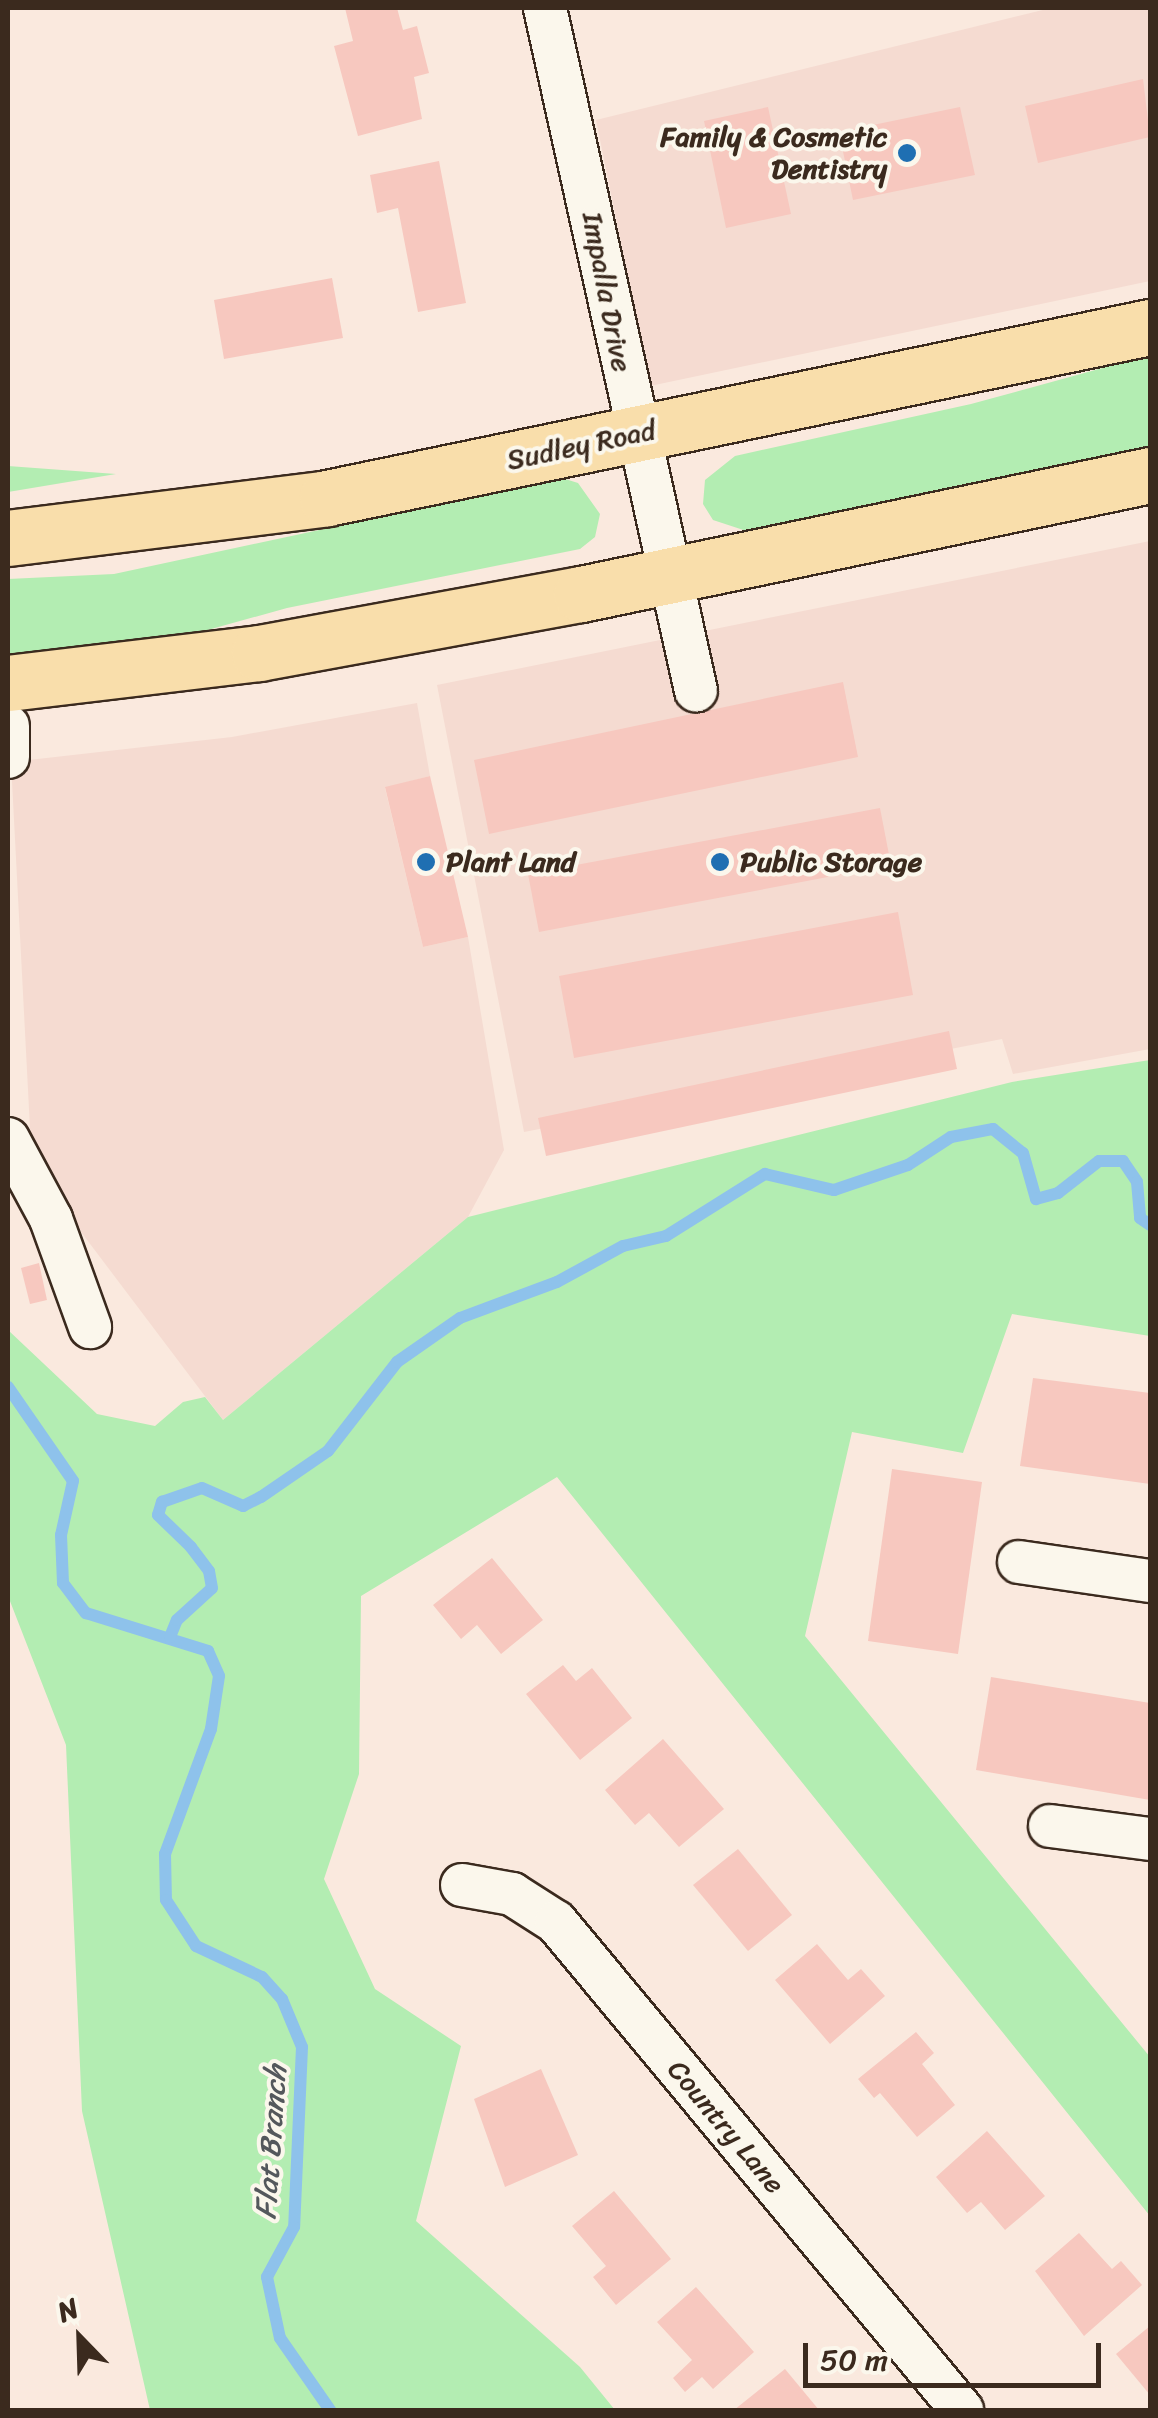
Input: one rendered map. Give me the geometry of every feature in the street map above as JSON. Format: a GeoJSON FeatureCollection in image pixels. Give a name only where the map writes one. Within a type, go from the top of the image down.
{"type":"FeatureCollection","features":[{"type":"Feature","properties":{"kind":"main road","name":"Sudley Road"},"geometry":{"type":"LineString","coordinates":[[8,538],[327,498],[1150,327]]}},
{"type":"Feature","properties":{"kind":"main road"},"geometry":{"type":"LineString","coordinates":[[8,683],[260,652],[666,576],[1150,475]]}},
{"type":"Feature","properties":{"kind":"street","name":"Impalla Drive"},"geometry":{"type":"LineString","coordinates":[[546,8],[666,576],[696,691]]}},
{"type":"Feature","properties":{"kind":"street"},"geometry":{"type":"LineString","coordinates":[[8,726],[8,757]]}},
{"type":"Feature","properties":{"kind":"street"},"geometry":{"type":"LineString","coordinates":[[8,1139],[51,1218],[90,1327]]}},
{"type":"Feature","properties":{"kind":"street"},"geometry":{"type":"LineString","coordinates":[[1019,1562],[1150,1581]]}},
{"type":"Feature","properties":{"kind":"street"},"geometry":{"type":"LineString","coordinates":[[1050,1826],[1150,1839]]}},
{"type":"Feature","properties":{"kind":"street","name":"Country Lane"},"geometry":{"type":"LineString","coordinates":[[462,1885],[512,1894],[556,1922],[962,2410]]}},
{"type":"Feature","properties":{"kind":"shaded area"},"geometry":{"type":"Polygon","coordinates":[[[1051,8],[1150,8],[1150,281],[650,386],[596,120],[1051,8]]]}},
{"type":"Feature","properties":{"kind":"shaded area","name":"Public Storage"},"geometry":{"type":"Polygon","coordinates":[[[1150,541],[1150,1049],[1013,1074],[1002,1039],[524,1132],[437,685],[1150,541]]]}},
{"type":"Feature","properties":{"kind":"shaded area"},"geometry":{"type":"Polygon","coordinates":[[[417,703],[430,776],[385,788],[423,947],[468,937],[504,1150],[468,1217],[223,1420],[32,1167],[11,762],[232,737],[417,703]]]}},
{"type":"Feature","properties":{"kind":"green space"},"geometry":{"type":"Polygon","coordinates":[[[1150,355],[1150,453],[765,537],[713,520],[703,504],[705,480],[735,456],[971,404],[1150,355]]]}},
{"type":"Feature","properties":{"kind":"green space"},"geometry":{"type":"Polygon","coordinates":[[[8,466],[116,474],[8,492],[8,466]]]}},
{"type":"Feature","properties":{"kind":"green space"},"geometry":{"type":"Polygon","coordinates":[[[562,478],[578,483],[600,514],[595,537],[580,549],[287,608],[154,645],[8,660],[8,579],[114,574],[562,478]]]}},
{"type":"Feature","properties":{"kind":"green space"},"geometry":{"type":"Polygon","coordinates":[[[1150,1060],[1150,1336],[1012,1314],[963,1453],[852,1432],[805,1636],[1150,2057],[1150,2216],[557,1477],[361,1596],[359,1774],[324,1879],[375,1989],[461,2046],[416,2221],[580,2367],[615,2410],[150,2410],[82,2111],[66,1745],[8,1596],[8,1330],[97,1414],[155,1426],[183,1402],[205,1397],[223,1420],[468,1217],[1012,1082],[1150,1060]]]}},
{"type":"Feature","properties":{"kind":"building"},"geometry":{"type":"Polygon","coordinates":[[[345,8],[397,8],[403,30],[417,26],[429,73],[414,77],[422,119],[358,136],[334,46],[353,41],[345,8]]]}},
{"type":"Feature","properties":{"kind":"building"},"geometry":{"type":"Polygon","coordinates":[[[1143,79],[1150,137],[1038,163],[1025,106],[1143,79]]]}},
{"type":"Feature","properties":{"kind":"building"},"geometry":{"type":"Polygon","coordinates":[[[768,107],[791,214],[726,228],[704,121],[768,107]]]}},
{"type":"Feature","properties":{"kind":"building","name":"Family & Cosmetic Dentistry"},"geometry":{"type":"Polygon","coordinates":[[[960,107],[975,175],[853,200],[839,132],[960,107]]]}},
{"type":"Feature","properties":{"kind":"building"},"geometry":{"type":"Polygon","coordinates":[[[439,161],[466,303],[418,312],[398,208],[377,213],[370,175],[439,161]]]}},
{"type":"Feature","properties":{"kind":"building"},"geometry":{"type":"Polygon","coordinates":[[[332,278],[343,338],[224,359],[214,300],[332,278]]]}},
{"type":"Feature","properties":{"kind":"building"},"geometry":{"type":"Polygon","coordinates":[[[843,682],[858,757],[489,834],[474,760],[843,682]]]}},
{"type":"Feature","properties":{"kind":"building","name":"Plant Land"},"geometry":{"type":"Polygon","coordinates":[[[430,776],[468,937],[423,947],[385,787],[430,776]]]}},
{"type":"Feature","properties":{"kind":"building"},"geometry":{"type":"Polygon","coordinates":[[[880,808],[891,865],[539,932],[528,874],[880,808]]]}},
{"type":"Feature","properties":{"kind":"building"},"geometry":{"type":"Polygon","coordinates":[[[898,912],[913,995],[574,1058],[559,976],[898,912]]]}},
{"type":"Feature","properties":{"kind":"building"},"geometry":{"type":"Polygon","coordinates":[[[949,1031],[957,1069],[546,1156],[538,1118],[949,1031]]]}},
{"type":"Feature","properties":{"kind":"building"},"geometry":{"type":"Polygon","coordinates":[[[39,1263],[47,1300],[30,1304],[21,1268],[39,1263]]]}},
{"type":"Feature","properties":{"kind":"building"},"geometry":{"type":"Polygon","coordinates":[[[1033,1378],[1150,1393],[1150,1484],[1020,1466],[1033,1378]]]}},
{"type":"Feature","properties":{"kind":"building"},"geometry":{"type":"Polygon","coordinates":[[[892,1469],[982,1482],[958,1654],[868,1641],[892,1469]]]}},
{"type":"Feature","properties":{"kind":"building"},"geometry":{"type":"Polygon","coordinates":[[[492,1558],[543,1620],[501,1654],[477,1625],[461,1639],[433,1605],[492,1558]]]}},
{"type":"Feature","properties":{"kind":"building"},"geometry":{"type":"Polygon","coordinates":[[[563,1665],[576,1681],[592,1668],[632,1718],[580,1760],[526,1694],[563,1665]]]}},
{"type":"Feature","properties":{"kind":"building"},"geometry":{"type":"Polygon","coordinates":[[[991,1677],[1150,1703],[1150,1800],[976,1770],[991,1677]]]}},
{"type":"Feature","properties":{"kind":"building"},"geometry":{"type":"Polygon","coordinates":[[[663,1739],[724,1809],[679,1847],[649,1813],[635,1825],[605,1790],[663,1739]]]}},
{"type":"Feature","properties":{"kind":"building"},"geometry":{"type":"Polygon","coordinates":[[[738,1849],[792,1915],[748,1951],[693,1885],[738,1849]]]}},
{"type":"Feature","properties":{"kind":"building"},"geometry":{"type":"Polygon","coordinates":[[[817,1944],[848,1980],[861,1969],[885,1996],[830,2044],[775,1980],[817,1944]]]}},
{"type":"Feature","properties":{"kind":"building"},"geometry":{"type":"Polygon","coordinates":[[[916,2032],[934,2053],[922,2064],[955,2105],[917,2137],[880,2093],[874,2098],[858,2079],[916,2032]]]}},
{"type":"Feature","properties":{"kind":"building"},"geometry":{"type":"Polygon","coordinates":[[[541,2069],[578,2155],[505,2187],[474,2099],[541,2069]]]}},
{"type":"Feature","properties":{"kind":"building"},"geometry":{"type":"Polygon","coordinates":[[[987,2131],[1045,2196],[1005,2230],[981,2202],[967,2213],[936,2177],[987,2131]]]}},
{"type":"Feature","properties":{"kind":"building"},"geometry":{"type":"Polygon","coordinates":[[[614,2191],[671,2259],[616,2305],[593,2277],[606,2266],[572,2226],[614,2191]]]}},
{"type":"Feature","properties":{"kind":"building"},"geometry":{"type":"Polygon","coordinates":[[[1079,2233],[1112,2269],[1121,2261],[1142,2285],[1084,2336],[1035,2271],[1079,2233]]]}},
{"type":"Feature","properties":{"kind":"building"},"geometry":{"type":"Polygon","coordinates":[[[696,2287],[754,2352],[713,2389],[702,2377],[685,2392],[673,2378],[692,2360],[657,2322],[696,2287]]]}},
{"type":"Feature","properties":{"kind":"building"},"geometry":{"type":"Polygon","coordinates":[[[1150,2326],[1150,2395],[1116,2354],[1150,2326]]]}},
{"type":"Feature","properties":{"kind":"building"},"geometry":{"type":"Polygon","coordinates":[[[785,2369],[819,2410],[734,2410],[785,2369]]]}},
{"type":"Feature","properties":{"kind":"waterway"},"geometry":{"type":"LineString","coordinates":[[170,1637],[177,1620],[212,1588],[209,1571],[158,1515],[162,1502],[202,1488],[243,1506],[261,1497],[328,1451],[397,1362],[460,1318],[557,1282],[623,1246],[666,1236],[765,1174],[834,1190],[908,1165],[951,1137],[993,1129],[1023,1153],[1036,1199],[1058,1193],[1099,1161],[1123,1161],[1137,1182],[1140,1218],[1150,1225]]}},
{"type":"Feature","properties":{"kind":"waterway","name":"Flat Branch"},"geometry":{"type":"LineString","coordinates":[[8,1387],[73,1481],[61,1535],[63,1583],[86,1613],[208,1651],[219,1676],[211,1729],[165,1854],[166,1900],[196,1946],[262,1977],[282,1999],[302,2047],[294,2227],[267,2277],[280,2338],[330,2410]]}},
{"type":"Feature","properties":{"kind":"place","name":"Family & Cosmetic Dentistry"},"geometry":{"type":"Point","coordinates":[907,153]}},
{"type":"Feature","properties":{"kind":"place","name":"Plant Land"},"geometry":{"type":"Point","coordinates":[426,862]}},
{"type":"Feature","properties":{"kind":"place","name":"Public Storage"},"geometry":{"type":"Point","coordinates":[720,862]}}]}
